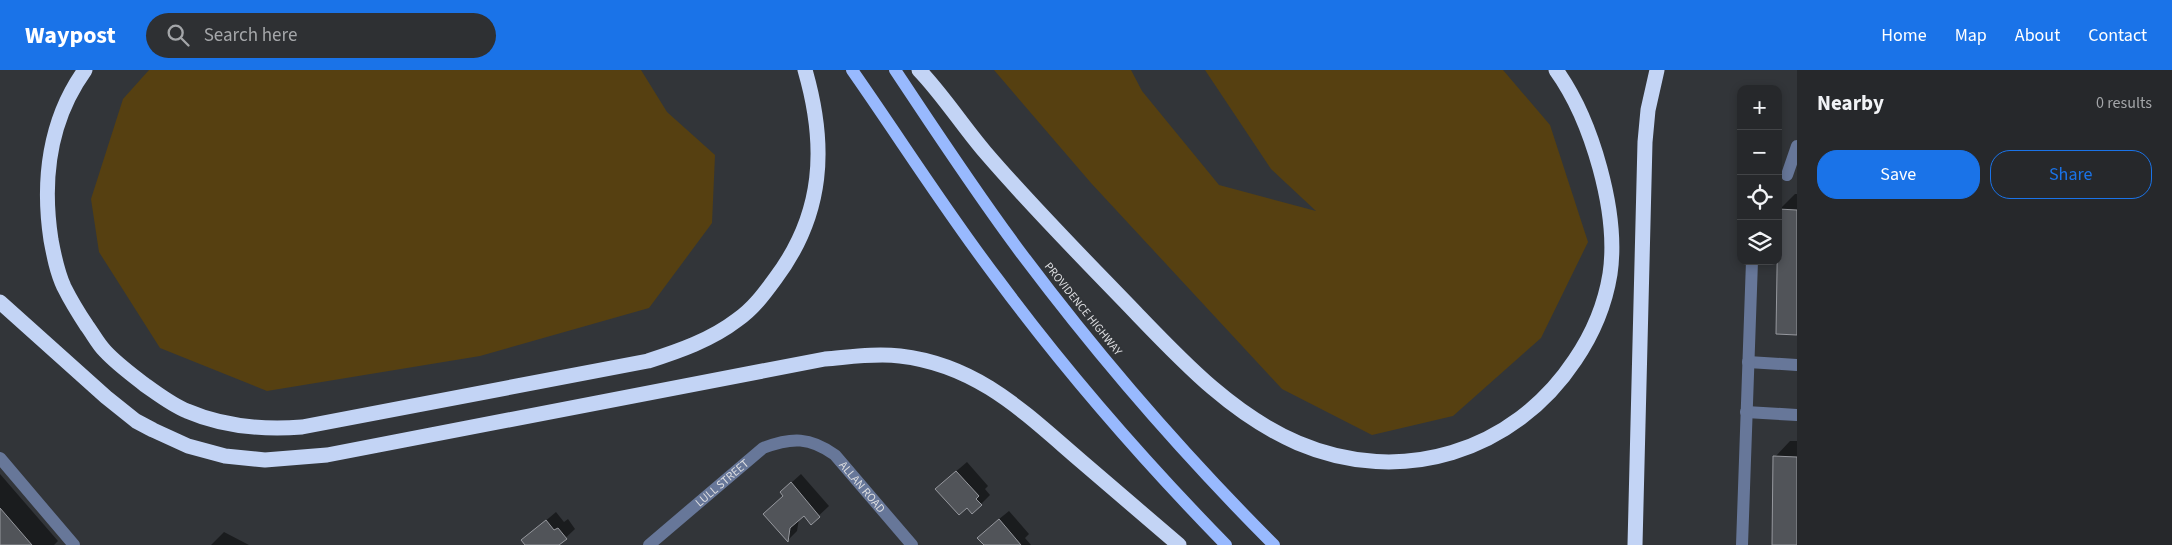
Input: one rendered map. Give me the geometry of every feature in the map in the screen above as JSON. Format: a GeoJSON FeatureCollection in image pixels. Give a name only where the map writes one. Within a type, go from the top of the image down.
{"type":"FeatureCollection","features":[{"type":"Feature","properties":{"kind":"highway"},"geometry":{"type":"LineString","coordinates":[[85,70],[68,98],[58,124],[47,180],[48,217],[54,260],[63,286],[103,349],[120,367],[163,398],[185,411],[210,420],[239,426],[269,429],[302,427],[648,361],[688,348],[738,320],[758,301],[792,257],[804,231],[814,201],[819,142],[805,70]]}},
{"type":"Feature","properties":{"kind":"highway"},"geometry":{"type":"LineString","coordinates":[[919,70],[1014,185],[1167,345],[1227,400],[1276,432],[1300,444],[1352,458],[1402,461],[1455,452],[1479,443],[1525,416],[1547,396],[1566,374],[1583,348],[1595,324],[1604,300],[1610,274],[1612,244],[1609,213],[1603,180],[1592,143],[1579,112],[1556,70]]}},
{"type":"Feature","properties":{"kind":"highway"},"geometry":{"type":"LineString","coordinates":[[1635,545],[1645,142],[1648,110],[1657,70]]}},
{"type":"Feature","properties":{"kind":"highway"},"geometry":{"type":"LineString","coordinates":[[0,302],[106,398],[136,421],[188,446],[225,456],[265,460],[327,455],[824,359],[865,355],[901,356],[936,364],[989,386],[1018,406],[1179,545]]}},
{"type":"Feature","properties":{"kind":"main road"},"geometry":{"type":"LineString","coordinates":[[852,70],[1024,315],[1132,444],[1226,545]]}},
{"type":"Feature","properties":{"kind":"main road","name":"PROVIDENCE HIGHWAY"},"geometry":{"type":"LineString","coordinates":[[894,70],[972,185],[1053,294],[1158,421],[1274,545]]}},
{"type":"Feature","properties":{"kind":"street"},"geometry":{"type":"LineString","coordinates":[[1787,175],[1797,146]]}},
{"type":"Feature","properties":{"kind":"street"},"geometry":{"type":"LineString","coordinates":[[1742,545],[1752,265]]}},
{"type":"Feature","properties":{"kind":"street"},"geometry":{"type":"LineString","coordinates":[[1748,362],[1797,365]]}},
{"type":"Feature","properties":{"kind":"street"},"geometry":{"type":"LineString","coordinates":[[1746,412],[1797,415]]}},
{"type":"Feature","properties":{"kind":"street","name":"LULL STREET"},"geometry":{"type":"LineString","coordinates":[[649,545],[763,448],[782,441],[803,440]]}},
{"type":"Feature","properties":{"kind":"street","name":"ALLAN ROAD"},"geometry":{"type":"LineString","coordinates":[[803,440],[820,444],[835,455],[912,545]]}},
{"type":"Feature","properties":{"kind":"street"},"geometry":{"type":"LineString","coordinates":[[0,458],[74,545]]}},
{"type":"Feature","properties":{"kind":"shaded area"},"geometry":{"type":"Polygon","coordinates":[[[149,70],[641,70],[667,112],[715,155],[712,223],[649,308],[480,356],[267,391],[160,348],[99,252],[91,199],[123,99],[149,70]]]}},
{"type":"Feature","properties":{"kind":"shaded area"},"geometry":{"type":"Polygon","coordinates":[[[994,70],[1131,70],[1142,91],[1219,185],[1316,211],[1271,169],[1205,70],[1503,70],[1550,125],[1588,242],[1541,338],[1453,416],[1372,435],[1282,389],[1091,183],[994,70]]]}},
{"type":"Feature","properties":{"kind":"building"},"geometry":{"type":"Polygon","coordinates":[[[1782,209],[1797,210],[1797,335],[1776,334],[1777,265],[1782,265],[1782,209]]]}},
{"type":"Feature","properties":{"kind":"building"},"geometry":{"type":"Polygon","coordinates":[[[1773,456],[1797,457],[1797,545],[1772,545],[1773,456]]]}},
{"type":"Feature","properties":{"kind":"building"},"geometry":{"type":"Polygon","coordinates":[[[956,471],[979,496],[976,499],[982,505],[972,514],[967,508],[959,515],[935,489],[956,471]]]}},
{"type":"Feature","properties":{"kind":"building"},"geometry":{"type":"Polygon","coordinates":[[[791,482],[820,517],[811,525],[804,516],[790,528],[788,542],[763,514],[783,496],[780,492],[791,482]]]}},
{"type":"Feature","properties":{"kind":"building"},"geometry":{"type":"Polygon","coordinates":[[[0,508],[32,545],[0,545],[0,508]]]}},
{"type":"Feature","properties":{"kind":"building"},"geometry":{"type":"Polygon","coordinates":[[[999,519],[1021,545],[984,545],[977,538],[999,519]]]}},
{"type":"Feature","properties":{"kind":"building"},"geometry":{"type":"Polygon","coordinates":[[[546,520],[554,530],[558,528],[567,539],[559,545],[525,545],[521,540],[546,520]]]}}]}
